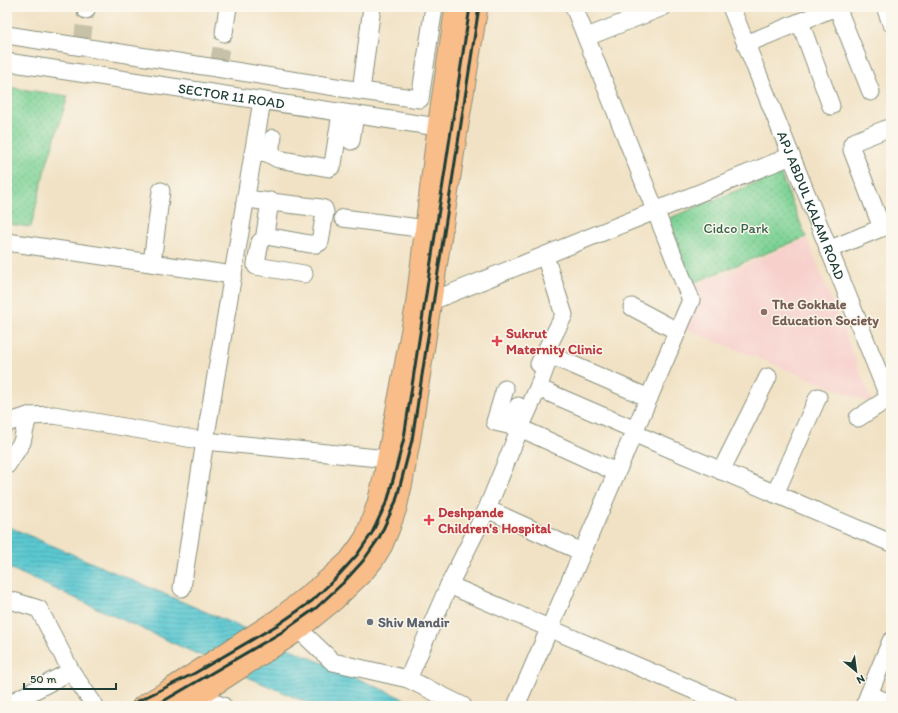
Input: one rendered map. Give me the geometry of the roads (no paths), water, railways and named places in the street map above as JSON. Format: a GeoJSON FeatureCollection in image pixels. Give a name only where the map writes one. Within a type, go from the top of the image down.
{"type":"FeatureCollection","features":[{"type":"Feature","properties":{"kind":"main road"},"geometry":{"type":"LineString","coordinates":[[179,706],[288,625],[335,599],[362,573],[373,560],[382,545],[396,508],[410,438],[423,305],[447,129],[456,7]]}},
{"type":"Feature","properties":{"kind":"main road"},"geometry":{"type":"LineString","coordinates":[[288,625],[323,584],[349,561],[358,549],[366,537],[378,503],[423,305],[426,229],[447,129],[477,7]]}},
{"type":"Feature","properties":{"kind":"main road"},"geometry":{"type":"LineString","coordinates":[[143,706],[168,691],[203,687]]}},
{"type":"Feature","properties":{"kind":"street"},"geometry":{"type":"LineString","coordinates":[[224,33],[228,7]]}},
{"type":"Feature","properties":{"kind":"street"},"geometry":{"type":"LineString","coordinates":[[361,91],[372,7]]}},
{"type":"Feature","properties":{"kind":"street"},"geometry":{"type":"LineString","coordinates":[[7,35],[218,66],[361,91],[420,99],[434,7]]}},
{"type":"Feature","properties":{"kind":"street"},"geometry":{"type":"LineString","coordinates":[[516,706],[691,300],[574,7]]}},
{"type":"Feature","properties":{"kind":"street"},"geometry":{"type":"LineString","coordinates":[[587,38],[663,7]]}},
{"type":"Feature","properties":{"kind":"street","name":"APJ ABDUL KALAM ROAD"},"geometry":{"type":"LineString","coordinates":[[731,7],[890,401]]}},
{"type":"Feature","properties":{"kind":"street"},"geometry":{"type":"LineString","coordinates":[[746,44],[837,7],[871,92]]}},
{"type":"Feature","properties":{"kind":"street"},"geometry":{"type":"LineString","coordinates":[[885,7],[891,22]]}},
{"type":"Feature","properties":{"kind":"street"},"geometry":{"type":"LineString","coordinates":[[800,22],[831,106]]}},
{"type":"Feature","properties":{"kind":"street","name":"SECTOR 11 ROAD"},"geometry":{"type":"LineString","coordinates":[[7,62],[447,129]]}},
{"type":"Feature","properties":{"kind":"street"},"geometry":{"type":"LineString","coordinates":[[182,588],[262,101]]}},
{"type":"Feature","properties":{"kind":"street"},"geometry":{"type":"LineString","coordinates":[[253,157],[267,153],[278,159],[329,168],[333,164],[348,114]]}},
{"type":"Feature","properties":{"kind":"street"},"geometry":{"type":"LineString","coordinates":[[348,114],[351,141]]}},
{"type":"Feature","properties":{"kind":"street"},"geometry":{"type":"LineString","coordinates":[[828,250],[887,226],[852,150],[852,144],[891,127]]}},
{"type":"Feature","properties":{"kind":"street"},"geometry":{"type":"LineString","coordinates":[[271,155],[271,144],[273,138]]}},
{"type":"Feature","properties":{"kind":"street"},"geometry":{"type":"LineString","coordinates":[[423,305],[791,156]]}},
{"type":"Feature","properties":{"kind":"street"},"geometry":{"type":"LineString","coordinates":[[253,157],[321,172]]}},
{"type":"Feature","properties":{"kind":"street"},"geometry":{"type":"LineString","coordinates":[[152,263],[161,191]]}},
{"type":"Feature","properties":{"kind":"street"},"geometry":{"type":"LineString","coordinates":[[246,196],[270,201]]}},
{"type":"Feature","properties":{"kind":"street"},"geometry":{"type":"LineString","coordinates":[[246,196],[321,203]]}},
{"type":"Feature","properties":{"kind":"street"},"geometry":{"type":"LineString","coordinates":[[343,218],[426,229]]}},
{"type":"Feature","properties":{"kind":"street"},"geometry":{"type":"LineString","coordinates":[[239,239],[310,249]]}},
{"type":"Feature","properties":{"kind":"street"},"geometry":{"type":"LineString","coordinates":[[7,242],[233,275]]}},
{"type":"Feature","properties":{"kind":"street"},"geometry":{"type":"LineString","coordinates":[[260,242],[256,266],[304,274]]}},
{"type":"Feature","properties":{"kind":"street"},"geometry":{"type":"LineString","coordinates":[[505,389],[494,422],[508,426],[564,315],[545,256]]}},
{"type":"Feature","properties":{"kind":"street"},"geometry":{"type":"LineString","coordinates":[[632,307],[677,331]]}},
{"type":"Feature","properties":{"kind":"street"},"geometry":{"type":"LineString","coordinates":[[408,679],[449,586],[487,508],[538,388],[550,355],[649,398]]}},
{"type":"Feature","properties":{"kind":"street"},"geometry":{"type":"LineString","coordinates":[[721,471],[768,377]]}},
{"type":"Feature","properties":{"kind":"street"},"geometry":{"type":"LineString","coordinates":[[538,388],[721,471],[891,543]]}},
{"type":"Feature","properties":{"kind":"street"},"geometry":{"type":"LineString","coordinates":[[775,494],[818,397]]}},
{"type":"Feature","properties":{"kind":"street"},"geometry":{"type":"LineString","coordinates":[[858,418],[890,401]]}},
{"type":"Feature","properties":{"kind":"street"},"geometry":{"type":"LineString","coordinates":[[7,423],[28,416],[54,415],[205,441],[388,459]]}},
{"type":"Feature","properties":{"kind":"street"},"geometry":{"type":"LineString","coordinates":[[7,465],[22,442],[28,416]]}},
{"type":"Feature","properties":{"kind":"street"},"geometry":{"type":"LineString","coordinates":[[520,428],[616,472]]}},
{"type":"Feature","properties":{"kind":"street"},"geometry":{"type":"LineString","coordinates":[[487,508],[582,552]]}},
{"type":"Feature","properties":{"kind":"street"},"geometry":{"type":"LineString","coordinates":[[449,586],[730,706]]}},
{"type":"Feature","properties":{"kind":"street"},"geometry":{"type":"LineString","coordinates":[[7,599],[38,609],[71,671],[95,706]]}},
{"type":"Feature","properties":{"kind":"street"},"geometry":{"type":"LineString","coordinates":[[288,625],[333,662],[408,679],[463,706]]}},
{"type":"Feature","properties":{"kind":"street"},"geometry":{"type":"LineString","coordinates":[[891,641],[866,700],[891,704]]}},
{"type":"Feature","properties":{"kind":"street"},"geometry":{"type":"LineString","coordinates":[[7,705],[71,671]]}},
{"type":"Feature","properties":{"kind":"street"},"geometry":{"type":"LineString","coordinates":[[203,687],[223,706]]}},
{"type":"Feature","properties":{"kind":"water"},"geometry":{"type":"Polygon","coordinates":[[[7,526],[420,706],[315,706],[243,675],[7,567],[7,526]]]}},
{"type":"Feature","properties":{"kind":"tunnel"},"geometry":{"type":"LineString","coordinates":[[82,43],[86,10]]}},
{"type":"Feature","properties":{"kind":"tunnel"},"geometry":{"type":"LineString","coordinates":[[218,65],[224,33]]}},
{"type":"Feature","properties":{"kind":"railway"},"geometry":{"type":"LineString","coordinates":[[128,706],[195,673],[279,624],[312,601],[357,555],[372,533],[388,499],[404,438],[470,7]]}},
{"type":"Feature","properties":{"kind":"railway"},"geometry":{"type":"LineString","coordinates":[[155,706],[282,632],[316,608],[343,583],[363,561],[379,538],[396,501],[412,440],[479,7]]}},
{"type":"Feature","properties":{"kind":"place","name":"The Gokhale Education Society"},"geometry":{"type":"Point","coordinates":[764,312]}},
{"type":"Feature","properties":{"kind":"place","name":"Sukrut Maternity Clinic"},"geometry":{"type":"Point","coordinates":[497,341]}},
{"type":"Feature","properties":{"kind":"place","name":"Deshpande Children's Hospital"},"geometry":{"type":"Point","coordinates":[429,520]}},
{"type":"Feature","properties":{"kind":"place","name":"Shiv Mandir"},"geometry":{"type":"Point","coordinates":[370,622]}},
{"type":"Feature","properties":{"kind":"park label","name":"Cidco Park"},"geometry":{"type":"Point","coordinates":[736,228]}}]}
